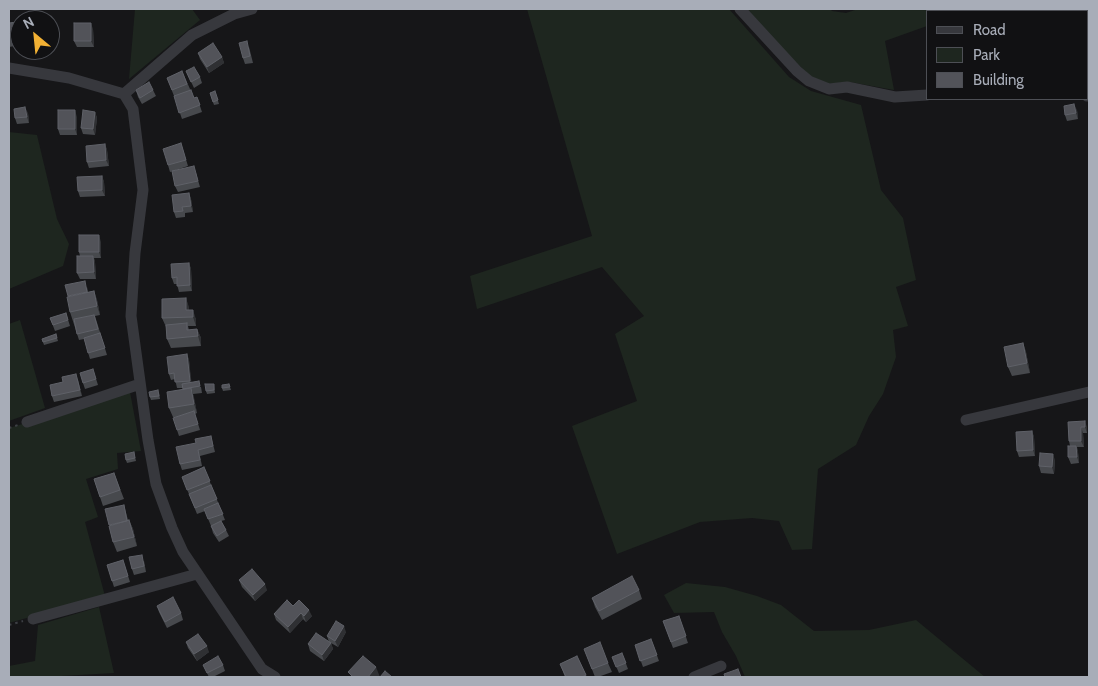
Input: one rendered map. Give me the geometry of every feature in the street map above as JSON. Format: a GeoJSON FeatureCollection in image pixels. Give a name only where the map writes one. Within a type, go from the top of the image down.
{"type":"FeatureCollection","features":[{"type":"Feature","properties":{"kind":"street"},"geometry":{"type":"LineString","coordinates":[[124,94],[192,35],[234,14],[252,9]]}},
{"type":"Feature","properties":{"kind":"street"},"geometry":{"type":"LineString","coordinates":[[740,9],[797,71],[809,81],[829,88],[847,86],[895,96],[926,94]]}},
{"type":"Feature","properties":{"kind":"street"},"geometry":{"type":"LineString","coordinates":[[9,68],[69,78],[124,94],[133,109],[143,190],[130,316],[156,484],[183,552],[262,669],[274,677]]}},
{"type":"Feature","properties":{"kind":"street"},"geometry":{"type":"LineString","coordinates":[[27,422],[140,384]]}},
{"type":"Feature","properties":{"kind":"street"},"geometry":{"type":"LineString","coordinates":[[966,420],[1089,392]]}},
{"type":"Feature","properties":{"kind":"street"},"geometry":{"type":"LineString","coordinates":[[33,619],[197,574]]}},
{"type":"Feature","properties":{"kind":"street"},"geometry":{"type":"LineString","coordinates":[[694,677],[721,666]]}},
{"type":"Feature","properties":{"kind":"path"},"geometry":{"type":"LineString","coordinates":[[9,625],[33,619]]}},
{"type":"Feature","properties":{"kind":"green space"},"geometry":{"type":"Polygon","coordinates":[[[135,9],[192,9],[200,20],[129,79],[135,9]]]}},
{"type":"Feature","properties":{"kind":"green space"},"geometry":{"type":"Polygon","coordinates":[[[527,9],[729,9],[789,77],[811,91],[861,105],[881,190],[903,218],[916,280],[896,287],[908,326],[893,330],[896,357],[883,394],[869,416],[856,445],[818,469],[812,549],[792,550],[779,521],[752,518],[700,522],[617,554],[572,426],[637,401],[615,334],[644,316],[602,267],[477,309],[470,276],[592,236],[527,9]]]}},
{"type":"Feature","properties":{"kind":"green space"},"geometry":{"type":"Polygon","coordinates":[[[747,9],[830,9],[846,13],[858,9],[966,9],[926,10],[926,26],[885,41],[894,90],[850,82],[827,84],[815,81],[779,46],[747,9]]]}},
{"type":"Feature","properties":{"kind":"green space"},"geometry":{"type":"Polygon","coordinates":[[[9,132],[37,135],[57,219],[69,244],[63,266],[9,289],[9,132]]]}},
{"type":"Feature","properties":{"kind":"green space"},"geometry":{"type":"Polygon","coordinates":[[[20,320],[45,408],[9,421],[9,324],[20,320]]]}},
{"type":"Feature","properties":{"kind":"green space"},"geometry":{"type":"Polygon","coordinates":[[[130,392],[141,451],[117,453],[118,469],[86,479],[98,517],[85,522],[105,596],[9,623],[9,428],[130,392]]]}},
{"type":"Feature","properties":{"kind":"green space"},"geometry":{"type":"Polygon","coordinates":[[[686,583],[725,587],[781,605],[814,631],[869,630],[916,620],[985,677],[745,677],[714,612],[674,613],[664,595],[686,583]]]}},
{"type":"Feature","properties":{"kind":"green space"},"geometry":{"type":"Polygon","coordinates":[[[99,607],[114,673],[61,677],[9,677],[9,666],[35,661],[38,625],[99,607]]]}},
{"type":"Feature","properties":{"kind":"building"},"geometry":{"type":"Polygon","coordinates":[[[74,23],[91,23],[91,41],[74,41],[74,23]]]}},
{"type":"Feature","properties":{"kind":"building"},"geometry":{"type":"Polygon","coordinates":[[[247,41],[250,56],[243,58],[239,43],[247,41]]]}},
{"type":"Feature","properties":{"kind":"building"},"geometry":{"type":"Polygon","coordinates":[[[213,43],[222,57],[207,67],[198,53],[213,43]]]}},
{"type":"Feature","properties":{"kind":"building"},"geometry":{"type":"Polygon","coordinates":[[[194,67],[200,77],[191,82],[186,71],[194,67]]]}},
{"type":"Feature","properties":{"kind":"building"},"geometry":{"type":"Polygon","coordinates":[[[182,71],[187,84],[172,90],[167,78],[182,71]]]}},
{"type":"Feature","properties":{"kind":"building"},"geometry":{"type":"Polygon","coordinates":[[[149,82],[153,90],[140,98],[136,90],[149,82]]]}},
{"type":"Feature","properties":{"kind":"building"},"geometry":{"type":"Polygon","coordinates":[[[191,90],[194,98],[197,97],[200,105],[179,113],[174,96],[191,90]]]}},
{"type":"Feature","properties":{"kind":"building"},"geometry":{"type":"Polygon","coordinates":[[[215,91],[218,100],[213,102],[210,93],[215,91]]]}},
{"type":"Feature","properties":{"kind":"building"},"geometry":{"type":"Polygon","coordinates":[[[1074,104],[1076,113],[1065,115],[1064,106],[1074,104]]]}},
{"type":"Feature","properties":{"kind":"building"},"geometry":{"type":"Polygon","coordinates":[[[25,107],[27,117],[15,118],[14,109],[25,107]]]}},
{"type":"Feature","properties":{"kind":"building"},"geometry":{"type":"Polygon","coordinates":[[[58,110],[75,110],[75,129],[58,129],[58,110]]]}},
{"type":"Feature","properties":{"kind":"building"},"geometry":{"type":"Polygon","coordinates":[[[83,110],[95,112],[93,129],[81,128],[83,110]]]}},
{"type":"Feature","properties":{"kind":"building"},"geometry":{"type":"Polygon","coordinates":[[[181,143],[186,160],[168,165],[163,149],[181,143]]]}},
{"type":"Feature","properties":{"kind":"building"},"geometry":{"type":"Polygon","coordinates":[[[105,144],[106,160],[87,162],[86,146],[105,144]]]}},
{"type":"Feature","properties":{"kind":"building"},"geometry":{"type":"Polygon","coordinates":[[[194,166],[198,181],[175,186],[172,171],[194,166]]]}},
{"type":"Feature","properties":{"kind":"building"},"geometry":{"type":"Polygon","coordinates":[[[102,176],[102,190],[78,191],[77,177],[102,176]]]}},
{"type":"Feature","properties":{"kind":"building"},"geometry":{"type":"Polygon","coordinates":[[[189,193],[191,206],[182,207],[183,211],[174,212],[172,195],[189,193]]]}},
{"type":"Feature","properties":{"kind":"building"},"geometry":{"type":"Polygon","coordinates":[[[79,235],[99,235],[99,252],[79,252],[79,235]]]}},
{"type":"Feature","properties":{"kind":"building"},"geometry":{"type":"Polygon","coordinates":[[[77,256],[93,256],[94,272],[77,273],[77,256]]]}},
{"type":"Feature","properties":{"kind":"building"},"geometry":{"type":"Polygon","coordinates":[[[189,263],[190,285],[177,286],[177,277],[172,278],[171,264],[189,263]]]}},
{"type":"Feature","properties":{"kind":"building"},"geometry":{"type":"Polygon","coordinates":[[[85,281],[87,292],[68,296],[65,285],[85,281]]]}},
{"type":"Feature","properties":{"kind":"building"},"geometry":{"type":"Polygon","coordinates":[[[94,291],[97,306],[70,312],[67,297],[94,291]]]}},
{"type":"Feature","properties":{"kind":"building"},"geometry":{"type":"Polygon","coordinates":[[[186,298],[186,310],[193,310],[193,317],[162,318],[162,299],[186,298]]]}},
{"type":"Feature","properties":{"kind":"building"},"geometry":{"type":"Polygon","coordinates":[[[66,313],[68,320],[53,325],[50,318],[66,313]]]}},
{"type":"Feature","properties":{"kind":"building"},"geometry":{"type":"Polygon","coordinates":[[[94,315],[98,329],[77,334],[74,319],[94,315]]]}},
{"type":"Feature","properties":{"kind":"building"},"geometry":{"type":"Polygon","coordinates":[[[187,323],[187,330],[197,329],[198,336],[167,339],[166,325],[187,323]]]}},
{"type":"Feature","properties":{"kind":"building"},"geometry":{"type":"Polygon","coordinates":[[[100,333],[105,348],[88,353],[84,338],[100,333]]]}},
{"type":"Feature","properties":{"kind":"building"},"geometry":{"type":"Polygon","coordinates":[[[56,334],[57,338],[43,342],[42,339],[56,334]]]}},
{"type":"Feature","properties":{"kind":"building"},"geometry":{"type":"Polygon","coordinates":[[[1023,343],[1027,363],[1008,367],[1004,347],[1023,343]]]}},
{"type":"Feature","properties":{"kind":"building"},"geometry":{"type":"Polygon","coordinates":[[[187,354],[190,381],[175,382],[174,373],[169,374],[167,357],[187,354]]]}},
{"type":"Feature","properties":{"kind":"building"},"geometry":{"type":"Polygon","coordinates":[[[93,369],[96,379],[83,383],[80,373],[93,369]]]}},
{"type":"Feature","properties":{"kind":"building"},"geometry":{"type":"Polygon","coordinates":[[[76,374],[80,390],[52,396],[50,385],[63,382],[62,377],[76,374]]]}},
{"type":"Feature","properties":{"kind":"building"},"geometry":{"type":"Polygon","coordinates":[[[199,381],[200,386],[183,389],[182,384],[199,381]]]}},
{"type":"Feature","properties":{"kind":"building"},"geometry":{"type":"Polygon","coordinates":[[[205,384],[214,384],[214,390],[206,391],[205,384]]]}},
{"type":"Feature","properties":{"kind":"building"},"geometry":{"type":"Polygon","coordinates":[[[229,384],[230,387],[222,388],[222,385],[229,384]]]}},
{"type":"Feature","properties":{"kind":"building"},"geometry":{"type":"Polygon","coordinates":[[[191,388],[194,404],[169,408],[167,392],[191,388]]]}},
{"type":"Feature","properties":{"kind":"building"},"geometry":{"type":"Polygon","coordinates":[[[158,390],[159,396],[150,397],[149,392],[158,390]]]}},
{"type":"Feature","properties":{"kind":"building"},"geometry":{"type":"Polygon","coordinates":[[[194,411],[198,424],[177,430],[173,418],[194,411]]]}},
{"type":"Feature","properties":{"kind":"building"},"geometry":{"type":"Polygon","coordinates":[[[1085,421],[1085,427],[1081,427],[1081,441],[1069,441],[1068,422],[1085,421]]]}},
{"type":"Feature","properties":{"kind":"building"},"geometry":{"type":"Polygon","coordinates":[[[1032,431],[1033,450],[1017,451],[1016,432],[1032,431]]]}},
{"type":"Feature","properties":{"kind":"building"},"geometry":{"type":"Polygon","coordinates":[[[211,436],[213,446],[198,450],[200,460],[180,464],[176,447],[196,443],[195,439],[211,436]]]}},
{"type":"Feature","properties":{"kind":"building"},"geometry":{"type":"Polygon","coordinates":[[[1068,446],[1076,446],[1077,457],[1068,457],[1068,446]]]}},
{"type":"Feature","properties":{"kind":"building"},"geometry":{"type":"Polygon","coordinates":[[[134,452],[135,458],[126,460],[125,454],[134,452]]]}},
{"type":"Feature","properties":{"kind":"building"},"geometry":{"type":"Polygon","coordinates":[[[1040,453],[1053,454],[1052,467],[1039,466],[1040,453]]]}},
{"type":"Feature","properties":{"kind":"building"},"geometry":{"type":"Polygon","coordinates":[[[204,467],[210,481],[187,490],[182,477],[204,467]]]}},
{"type":"Feature","properties":{"kind":"building"},"geometry":{"type":"Polygon","coordinates":[[[114,473],[120,490],[100,497],[94,479],[114,473]]]}},
{"type":"Feature","properties":{"kind":"building"},"geometry":{"type":"Polygon","coordinates":[[[211,485],[217,499],[195,508],[189,494],[211,485]]]}},
{"type":"Feature","properties":{"kind":"building"},"geometry":{"type":"Polygon","coordinates":[[[218,503],[223,514],[208,519],[204,509],[218,503]]]}},
{"type":"Feature","properties":{"kind":"building"},"geometry":{"type":"Polygon","coordinates":[[[124,505],[127,521],[109,525],[105,509],[124,505]]]}},
{"type":"Feature","properties":{"kind":"building"},"geometry":{"type":"Polygon","coordinates":[[[129,520],[134,537],[113,542],[109,526],[129,520]]]}},
{"type":"Feature","properties":{"kind":"building"},"geometry":{"type":"Polygon","coordinates":[[[221,521],[226,530],[217,536],[211,526],[221,521]]]}},
{"type":"Feature","properties":{"kind":"building"},"geometry":{"type":"Polygon","coordinates":[[[142,555],[144,566],[132,569],[129,557],[142,555]]]}},
{"type":"Feature","properties":{"kind":"building"},"geometry":{"type":"Polygon","coordinates":[[[123,560],[128,576],[112,581],[107,565],[123,560]]]}},
{"type":"Feature","properties":{"kind":"building"},"geometry":{"type":"Polygon","coordinates":[[[252,569],[265,584],[253,595],[239,580],[252,569]]]}},
{"type":"Feature","properties":{"kind":"building"},"geometry":{"type":"Polygon","coordinates":[[[632,576],[639,590],[599,611],[592,598],[632,576]]]}},
{"type":"Feature","properties":{"kind":"building"},"geometry":{"type":"Polygon","coordinates":[[[173,597],[181,613],[165,622],[157,606],[173,597]]]}},
{"type":"Feature","properties":{"kind":"building"},"geometry":{"type":"Polygon","coordinates":[[[287,600],[293,606],[299,600],[309,610],[304,616],[301,613],[288,627],[274,614],[287,600]]]}},
{"type":"Feature","properties":{"kind":"building"},"geometry":{"type":"Polygon","coordinates":[[[679,616],[686,636],[671,642],[663,621],[679,616]]]}},
{"type":"Feature","properties":{"kind":"building"},"geometry":{"type":"Polygon","coordinates":[[[336,621],[344,626],[335,641],[327,636],[336,621]]]}},
{"type":"Feature","properties":{"kind":"building"},"geometry":{"type":"Polygon","coordinates":[[[316,633],[331,643],[322,655],[308,644],[316,633]]]}},
{"type":"Feature","properties":{"kind":"building"},"geometry":{"type":"Polygon","coordinates":[[[198,634],[207,646],[194,654],[186,642],[198,634]]]}},
{"type":"Feature","properties":{"kind":"building"},"geometry":{"type":"Polygon","coordinates":[[[651,639],[657,655],[640,661],[635,645],[651,639]]]}},
{"type":"Feature","properties":{"kind":"building"},"geometry":{"type":"Polygon","coordinates":[[[600,642],[608,663],[592,669],[584,649],[600,642]]]}},
{"type":"Feature","properties":{"kind":"building"},"geometry":{"type":"Polygon","coordinates":[[[622,653],[626,663],[616,667],[612,657],[622,653]]]}},
{"type":"Feature","properties":{"kind":"building"},"geometry":{"type":"Polygon","coordinates":[[[218,656],[223,665],[207,673],[203,665],[218,656]]]}},
{"type":"Feature","properties":{"kind":"building"},"geometry":{"type":"Polygon","coordinates":[[[363,656],[376,667],[368,677],[353,677],[348,672],[363,656]]]}},
{"type":"Feature","properties":{"kind":"building"},"geometry":{"type":"Polygon","coordinates":[[[577,656],[586,675],[582,677],[566,677],[560,664],[577,656]]]}},
{"type":"Feature","properties":{"kind":"building"},"geometry":{"type":"Polygon","coordinates":[[[738,669],[741,677],[725,677],[724,674],[738,669]]]}},
{"type":"Feature","properties":{"kind":"building"},"geometry":{"type":"Polygon","coordinates":[[[385,671],[392,677],[380,677],[385,671]]]}}]}
